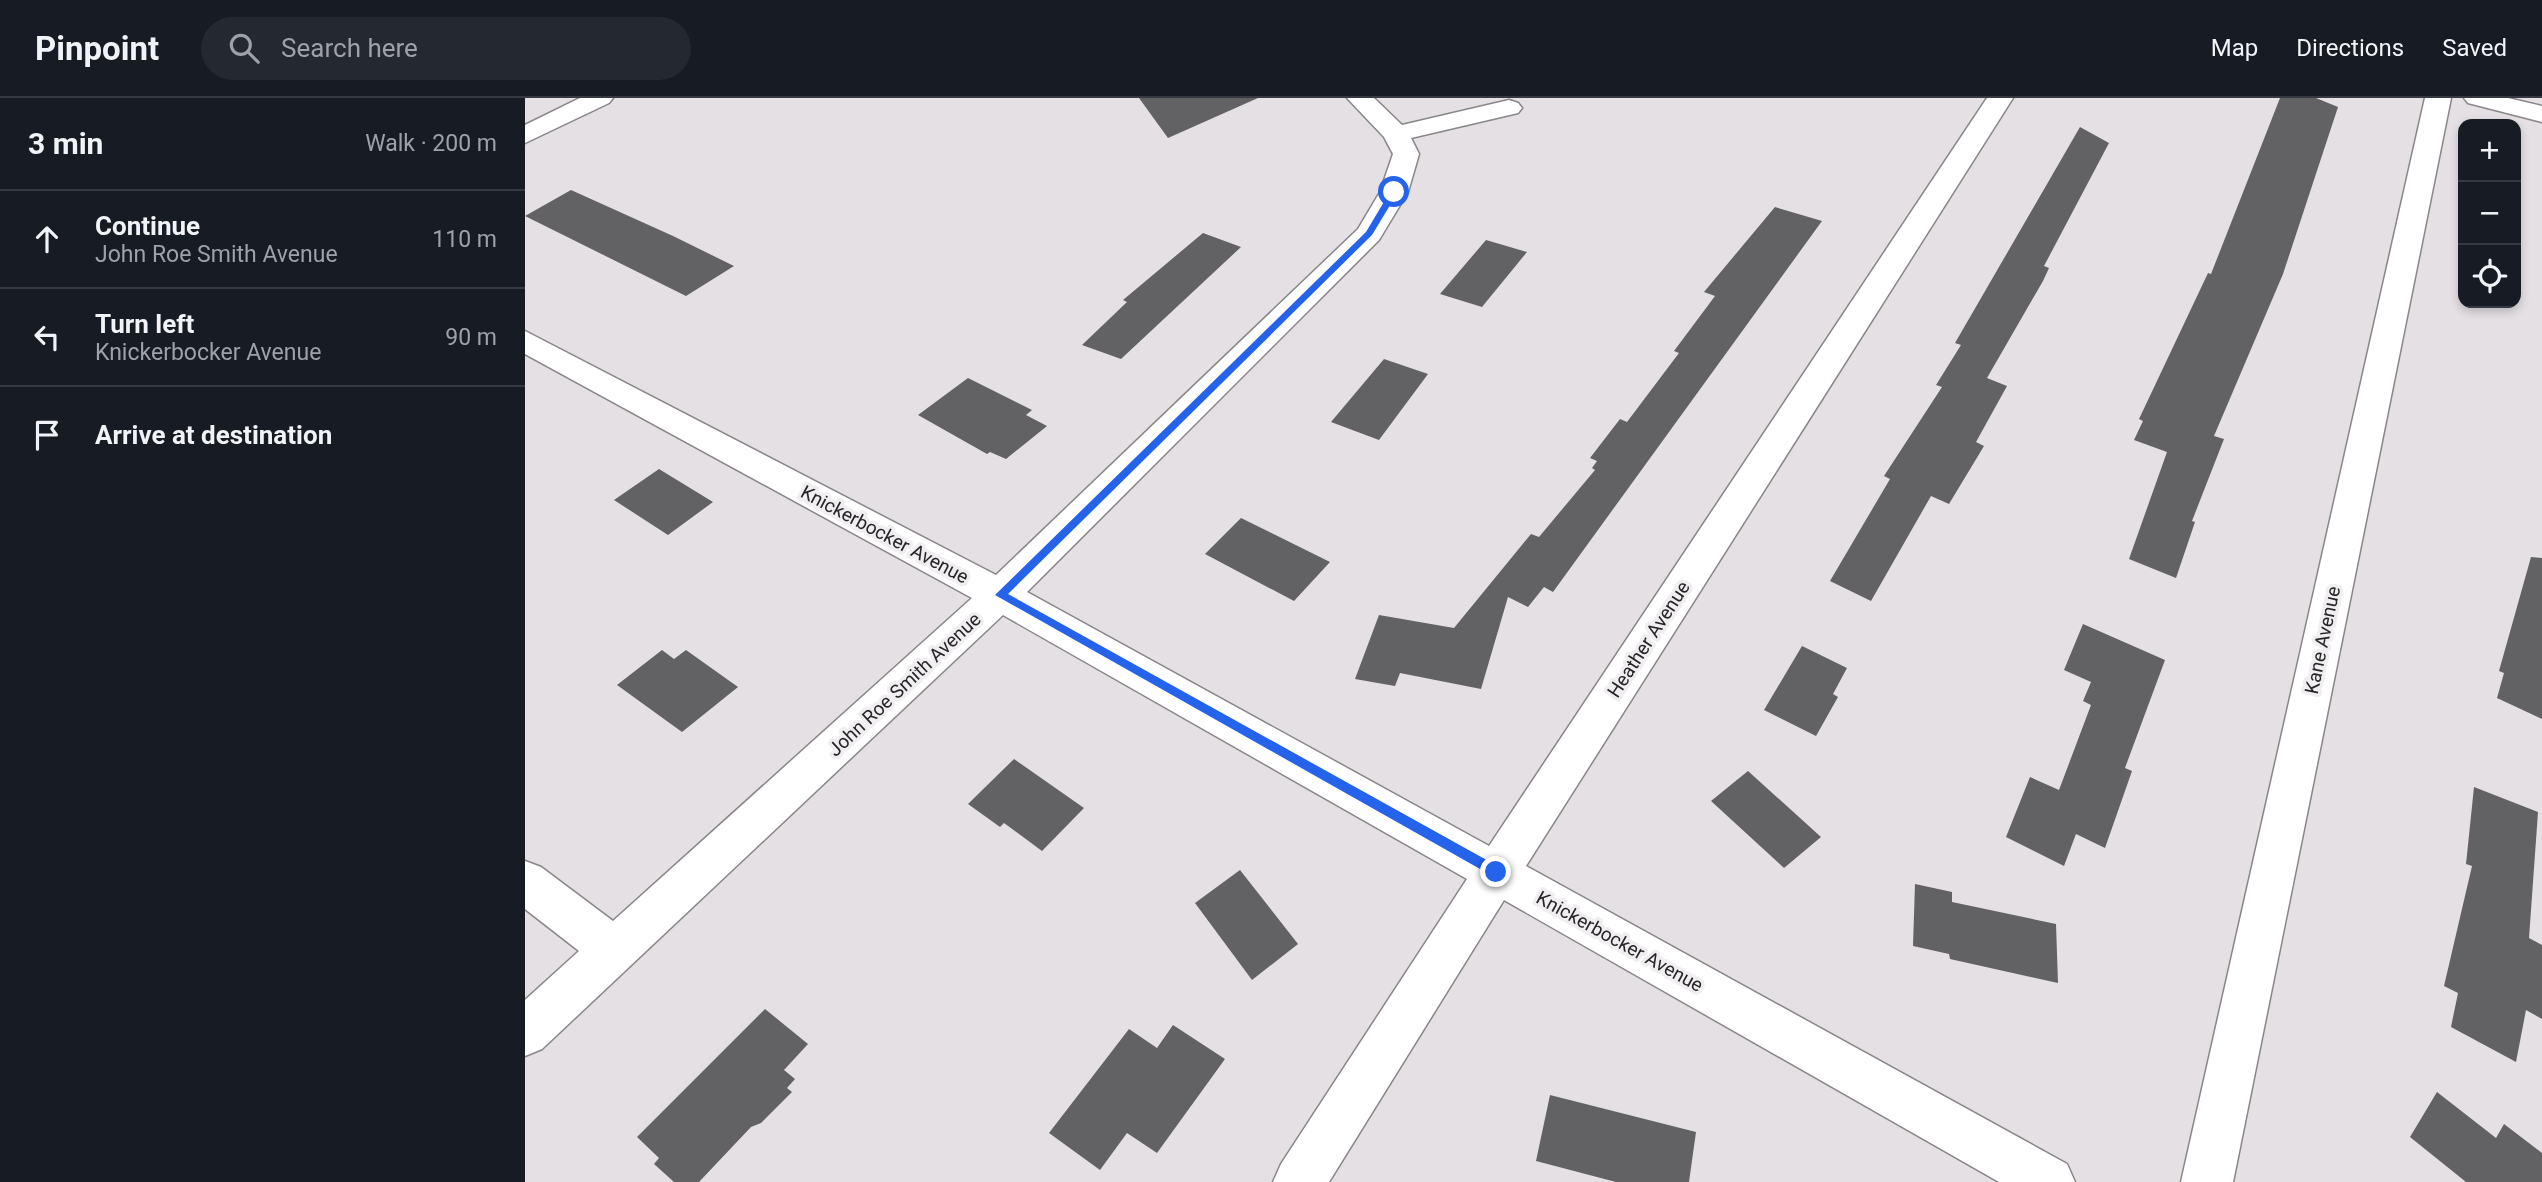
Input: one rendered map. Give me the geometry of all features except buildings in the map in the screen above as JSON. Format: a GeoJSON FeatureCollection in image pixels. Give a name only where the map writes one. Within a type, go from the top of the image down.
{"type":"FeatureCollection","features":[{"type":"Feature","properties":{"kind":"street"},"geometry":{"type":"LineString","coordinates":[[525,135],[600,98]]}},
{"type":"Feature","properties":{"kind":"street"},"geometry":{"type":"LineString","coordinates":[[1360,98],[1396,134],[1509,108]]}},
{"type":"Feature","properties":{"kind":"street","name":"Heather Avenue"},"geometry":{"type":"LineString","coordinates":[[1299,1182],[1496,872],[2000,98]]}},
{"type":"Feature","properties":{"kind":"street","name":"Kane Avenue"},"geometry":{"type":"LineString","coordinates":[[2207,1182],[2438,98]]}},
{"type":"Feature","properties":{"kind":"street"},"geometry":{"type":"LineString","coordinates":[[2477,98],[2542,114]]}},
{"type":"Feature","properties":{"kind":"street","name":"John Roe Smith Avenue"},"geometry":{"type":"LineString","coordinates":[[525,1032],[1000,595],[1369,234],[1394,192],[1406,154],[1396,134]]}},
{"type":"Feature","properties":{"kind":"street","name":"Knickerbocker Avenue"},"geometry":{"type":"LineString","coordinates":[[525,341],[1000,595],[2049,1182]]}},
{"type":"Feature","properties":{"kind":"street"},"geometry":{"type":"LineString","coordinates":[[525,882],[614,949]]}},
{"type":"Feature","properties":{"kind":"route"},"geometry":{"type":"LineString","coordinates":[[1394,192],[1369,234],[1000,595],[1496,872]]}}]}
